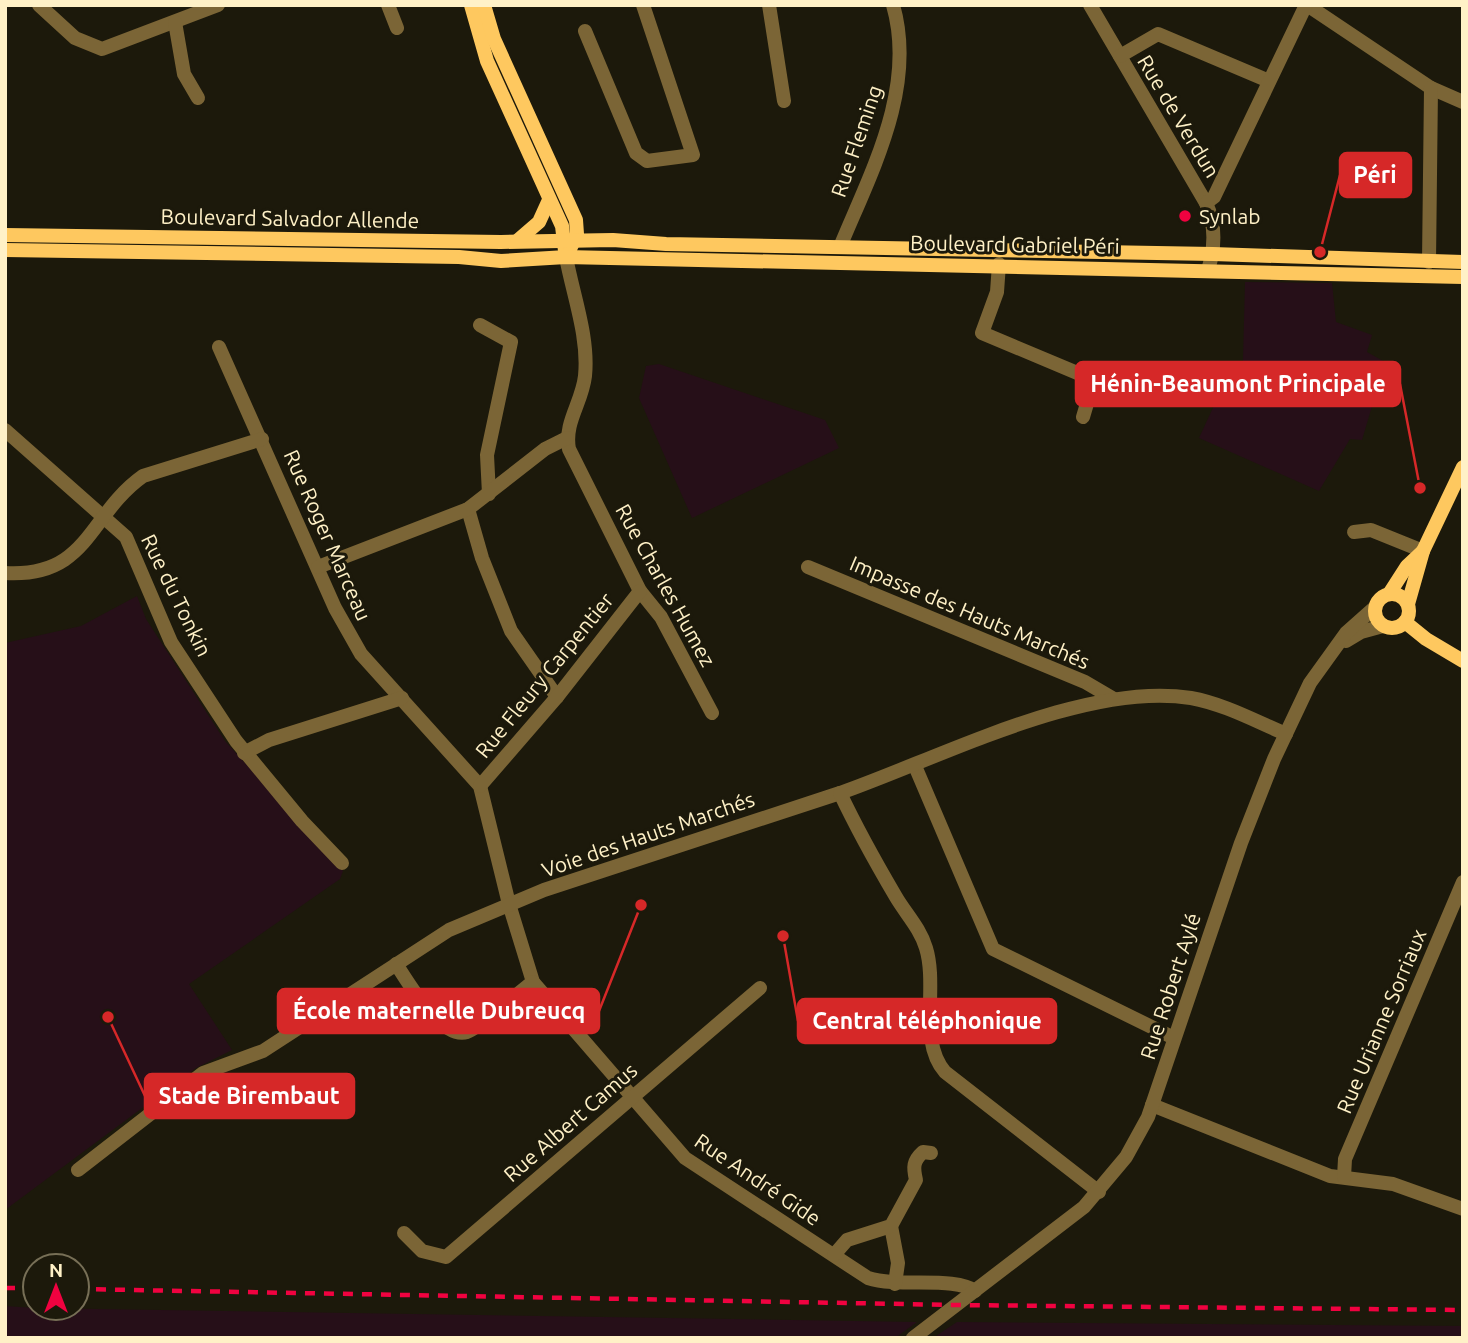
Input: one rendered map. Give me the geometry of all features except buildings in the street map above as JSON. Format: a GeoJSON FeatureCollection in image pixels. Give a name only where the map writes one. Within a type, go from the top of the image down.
{"type":"FeatureCollection","features":[{"type":"Feature","properties":{"kind":"main road"},"geometry":{"type":"LineString","coordinates":[[471,5],[487,61],[569,242]]}},
{"type":"Feature","properties":{"kind":"main road"},"geometry":{"type":"LineString","coordinates":[[484,5],[494,38],[576,220],[577,234],[569,242],[566,257]]}},
{"type":"Feature","properties":{"kind":"main road"},"geometry":{"type":"LineString","coordinates":[[517,242],[539,222],[550,200]]}},
{"type":"Feature","properties":{"kind":"main road","name":"Boulevard Salvador Allende"},"geometry":{"type":"LineString","coordinates":[[5,235],[569,242]]}},
{"type":"Feature","properties":{"kind":"main road","name":"Boulevard Gabriel Péri"},"geometry":{"type":"LineString","coordinates":[[569,242],[627,240],[666,244],[1213,254],[1463,262]]}},
{"type":"Feature","properties":{"kind":"main road","name":"Boulevard Salvador Allende"},"geometry":{"type":"LineString","coordinates":[[5,250],[459,257],[496,261],[566,257]]}},
{"type":"Feature","properties":{"kind":"main road","name":"Boulevard Gabriel Péri"},"geometry":{"type":"LineString","coordinates":[[566,257],[999,264],[1463,277]]}},
{"type":"Feature","properties":{"kind":"main road"},"geometry":{"type":"LineString","coordinates":[[1423,551],[1407,566],[1389,594],[1378,599],[1373,609],[1378,622],[1383,626],[1394,628],[1405,622],[1423,551],[1463,467]]}},
{"type":"Feature","properties":{"kind":"main road"},"geometry":{"type":"LineString","coordinates":[[1389,594],[1401,597],[1408,604]]}},
{"type":"Feature","properties":{"kind":"main road"},"geometry":{"type":"LineString","coordinates":[[1405,622],[1463,662]]}},
{"type":"Feature","properties":{"kind":"street"},"geometry":{"type":"LineString","coordinates":[[39,5],[75,38],[102,49],[218,5]]}},
{"type":"Feature","properties":{"kind":"street"},"geometry":{"type":"LineString","coordinates":[[388,5],[397,27]]}},
{"type":"Feature","properties":{"kind":"street"},"geometry":{"type":"LineString","coordinates":[[585,31],[640,157],[647,162],[693,155],[643,5]]}},
{"type":"Feature","properties":{"kind":"street"},"geometry":{"type":"LineString","coordinates":[[769,5],[784,101]]}},
{"type":"Feature","properties":{"kind":"street","name":"Rue Fleming"},"geometry":{"type":"LineString","coordinates":[[839,247],[892,114],[898,87],[900,37],[893,5]]}},
{"type":"Feature","properties":{"kind":"street","name":"Rue de Verdun"},"geometry":{"type":"LineString","coordinates":[[1090,5],[1206,202],[1213,225],[1213,254]]}},
{"type":"Feature","properties":{"kind":"street"},"geometry":{"type":"LineString","coordinates":[[1206,202],[1214,197],[1307,5],[1431,88],[1463,102]]}},
{"type":"Feature","properties":{"kind":"street"},"geometry":{"type":"LineString","coordinates":[[175,22],[184,74],[198,98]]}},
{"type":"Feature","properties":{"kind":"street"},"geometry":{"type":"LineString","coordinates":[[1120,56],[1158,34],[1269,80]]}},
{"type":"Feature","properties":{"kind":"street"},"geometry":{"type":"LineString","coordinates":[[1429,262],[1431,88]]}},
{"type":"Feature","properties":{"kind":"street"},"geometry":{"type":"LineString","coordinates":[[1208,270],[1213,254]]}},
{"type":"Feature","properties":{"kind":"street"},"geometry":{"type":"LineString","coordinates":[[318,567],[468,509],[545,449],[567,438],[585,379],[586,359],[566,257]]}},
{"type":"Feature","properties":{"kind":"street"},"geometry":{"type":"LineString","coordinates":[[999,264],[997,292],[982,334],[1094,380],[1083,417]]}},
{"type":"Feature","properties":{"kind":"street"},"geometry":{"type":"LineString","coordinates":[[480,325],[511,342],[487,456],[489,494]]}},
{"type":"Feature","properties":{"kind":"street","name":"Rue Roger Marceau"},"geometry":{"type":"LineString","coordinates":[[219,347],[335,608],[361,654],[480,786]]}},
{"type":"Feature","properties":{"kind":"street","name":"Rue du Tonkin"},"geometry":{"type":"LineString","coordinates":[[5,430],[104,518],[133,548],[171,642],[244,752],[342,863]]}},
{"type":"Feature","properties":{"kind":"street","name":"Rue Charles Humez"},"geometry":{"type":"LineString","coordinates":[[567,438],[569,449],[640,591],[661,617],[712,713]]}},
{"type":"Feature","properties":{"kind":"street"},"geometry":{"type":"LineString","coordinates":[[5,573],[32,573],[60,565],[69,559],[129,485],[143,476],[262,439]]}},
{"type":"Feature","properties":{"kind":"street"},"geometry":{"type":"LineString","coordinates":[[468,509],[482,558],[511,631],[557,697]]}},
{"type":"Feature","properties":{"kind":"street"},"geometry":{"type":"LineString","coordinates":[[1354,532],[1371,530],[1423,551]]}},
{"type":"Feature","properties":{"kind":"street","name":"Impasse des Hauts Marchés"},"geometry":{"type":"LineString","coordinates":[[808,567],[1085,682],[1114,699]]}},
{"type":"Feature","properties":{"kind":"street","name":"Rue Fleury Carpentier"},"geometry":{"type":"LineString","coordinates":[[480,786],[557,697],[640,591]]}},
{"type":"Feature","properties":{"kind":"street","name":"Rue Robert Aylé"},"geometry":{"type":"LineString","coordinates":[[913,1338],[1084,1207],[1126,1157],[1152,1105],[1241,843],[1286,734],[1310,683],[1357,622],[1373,609]]}},
{"type":"Feature","properties":{"kind":"street","name":"Rue Robert Aylé"},"geometry":{"type":"LineString","coordinates":[[1340,646],[1361,632],[1383,626]]}},
{"type":"Feature","properties":{"kind":"street"},"geometry":{"type":"LineString","coordinates":[[244,752],[269,740],[402,698]]}},
{"type":"Feature","properties":{"kind":"street","name":"Voie des Hauts Marchés"},"geometry":{"type":"LineString","coordinates":[[78,1170],[203,1073],[263,1051],[449,930],[509,904],[840,793],[1041,717],[1114,699],[1192,698],[1220,706],[1286,734]]}},
{"type":"Feature","properties":{"kind":"street"},"geometry":{"type":"LineString","coordinates":[[915,766],[993,949],[1174,1038]]}},
{"type":"Feature","properties":{"kind":"street","name":"Rue André Gide"},"geometry":{"type":"LineString","coordinates":[[480,786],[509,904],[533,982],[685,1158],[868,1278],[895,1284],[963,1283],[975,1290]]}},
{"type":"Feature","properties":{"kind":"street"},"geometry":{"type":"LineString","coordinates":[[840,793],[863,842],[926,947],[933,986],[930,1032],[935,1061],[945,1072],[1099,1192]]}},
{"type":"Feature","properties":{"kind":"street","name":"Rue Urianne Sorriaux"},"geometry":{"type":"LineString","coordinates":[[1344,1177],[1345,1159],[1463,882]]}},
{"type":"Feature","properties":{"kind":"street"},"geometry":{"type":"LineString","coordinates":[[396,964],[439,1023],[451,1032],[467,1032],[533,982]]}},
{"type":"Feature","properties":{"kind":"street","name":"Rue Albert Camus"},"geometry":{"type":"LineString","coordinates":[[404,1233],[422,1251],[446,1257],[760,988]]}},
{"type":"Feature","properties":{"kind":"street"},"geometry":{"type":"LineString","coordinates":[[1152,1105],[1330,1176],[1393,1184],[1463,1209]]}},
{"type":"Feature","properties":{"kind":"street"},"geometry":{"type":"LineString","coordinates":[[895,1284],[898,1263],[891,1226],[916,1180],[913,1168],[916,1158],[923,1152],[930,1153]]}},
{"type":"Feature","properties":{"kind":"street"},"geometry":{"type":"LineString","coordinates":[[834,1255],[847,1240],[891,1226]]}},
{"type":"Feature","properties":{"kind":"shaded area"},"geometry":{"type":"Polygon","coordinates":[[[1245,282],[1332,283],[1336,322],[1372,335],[1367,352],[1385,362],[1362,440],[1350,439],[1319,491],[1199,438],[1217,399],[1242,399],[1245,282]]]}},
{"type":"Feature","properties":{"kind":"shaded area"},"geometry":{"type":"Polygon","coordinates":[[[659,364],[825,420],[839,448],[692,518],[639,398],[646,366],[659,364]]]}},
{"type":"Feature","properties":{"kind":"shaded area"},"geometry":{"type":"Polygon","coordinates":[[[137,596],[146,619],[225,741],[343,871],[340,879],[189,984],[232,1050],[196,1068],[5,1210],[5,643],[81,626],[137,596]]]}},
{"type":"Feature","properties":{"kind":"shaded area"},"geometry":{"type":"Polygon","coordinates":[[[5,1306],[21,1307],[21,1322],[91,1322],[91,1309],[917,1322],[895,1338],[5,1338],[5,1306]]]}},
{"type":"Feature","properties":{"kind":"shaded area"},"geometry":{"type":"Polygon","coordinates":[[[957,1322],[1463,1326],[1463,1338],[933,1338],[957,1322]]]}},
{"type":"Feature","properties":{"kind":"railway"},"geometry":{"type":"LineString","coordinates":[[5,1288],[21,1288]]}},
{"type":"Feature","properties":{"kind":"railway"},"geometry":{"type":"LineString","coordinates":[[91,1289],[956,1305],[1463,1310]]}},
{"type":"Feature","properties":{"kind":"place","name":"Synlab"},"geometry":{"type":"Point","coordinates":[1185,216]}},
{"type":"Feature","properties":{"kind":"place","name":"Péri"},"geometry":{"type":"Point","coordinates":[1320,252]}},
{"type":"Feature","properties":{"kind":"place","name":"Hénin-Beaumont Principale"},"geometry":{"type":"Point","coordinates":[1420,488]}},
{"type":"Feature","properties":{"kind":"place","name":"École maternelle Dubreucq"},"geometry":{"type":"Point","coordinates":[641,905]}},
{"type":"Feature","properties":{"kind":"place","name":"Central téléphonique"},"geometry":{"type":"Point","coordinates":[783,936]}},
{"type":"Feature","properties":{"kind":"place","name":"Stade Birembaut"},"geometry":{"type":"Point","coordinates":[108,1017]}}]}
